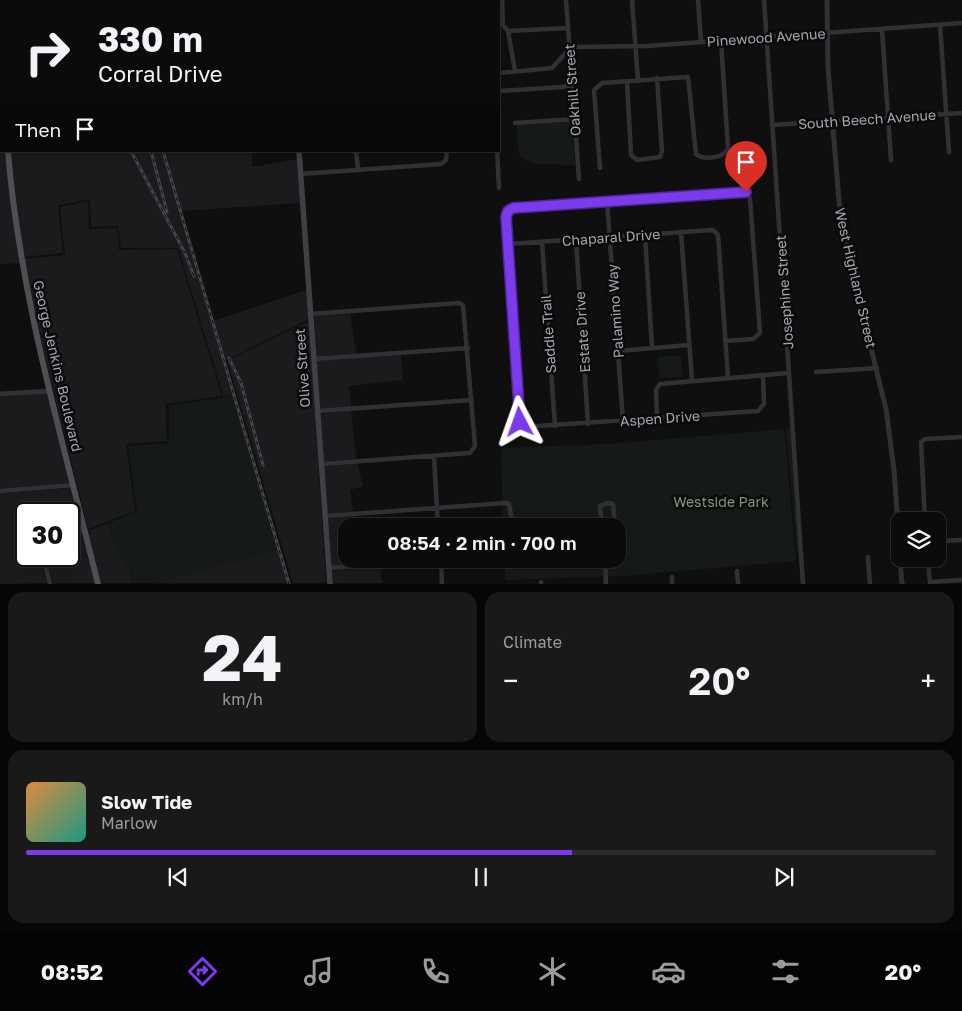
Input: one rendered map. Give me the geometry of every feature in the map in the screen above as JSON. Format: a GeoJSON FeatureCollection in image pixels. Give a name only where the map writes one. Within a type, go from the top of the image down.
{"type":"FeatureCollection","features":[{"type":"Feature","properties":{"kind":"main road","name":"George Jenkins Boulevard"},"geometry":{"type":"LineString","coordinates":[[8,152],[20,250],[50,391],[98,584]]}},
{"type":"Feature","properties":{"kind":"main road","name":"Olive Street"},"geometry":{"type":"LineString","coordinates":[[299,152],[330,584]]}},
{"type":"Feature","properties":{"kind":"street"},"geometry":{"type":"LineString","coordinates":[[502,0],[504,25],[508,31],[515,71]]}},
{"type":"Feature","properties":{"kind":"street","name":"Oakhill Street"},"geometry":{"type":"LineString","coordinates":[[566,0],[579,179]]}},
{"type":"Feature","properties":{"kind":"street"},"geometry":{"type":"LineString","coordinates":[[632,0],[638,80]]}},
{"type":"Feature","properties":{"kind":"street"},"geometry":{"type":"LineString","coordinates":[[698,0],[700,42]]}},
{"type":"Feature","properties":{"kind":"street","name":"Josephine Street"},"geometry":{"type":"LineString","coordinates":[[764,0],[804,584]]}},
{"type":"Feature","properties":{"kind":"street","name":"West Highland Street"},"geometry":{"type":"LineString","coordinates":[[827,0],[826,32],[842,220],[851,267],[877,368],[892,443],[897,512]]}},
{"type":"Feature","properties":{"kind":"street","name":"Pinewood Avenue"},"geometry":{"type":"LineString","coordinates":[[570,48],[635,47],[962,23]]}},
{"type":"Feature","properties":{"kind":"street"},"geometry":{"type":"LineString","coordinates":[[940,25],[949,152]]}},
{"type":"Feature","properties":{"kind":"street"},"geometry":{"type":"LineString","coordinates":[[508,31],[568,28]]}},
{"type":"Feature","properties":{"kind":"street"},"geometry":{"type":"LineString","coordinates":[[882,29],[891,160]]}},
{"type":"Feature","properties":{"kind":"street"},"geometry":{"type":"LineString","coordinates":[[600,168],[594,90],[599,83],[688,77],[694,150],[698,156],[724,155],[728,148],[721,41]]}},
{"type":"Feature","properties":{"kind":"street"},"geometry":{"type":"LineString","coordinates":[[500,72],[554,67],[570,48]]}},
{"type":"Feature","properties":{"kind":"street"},"geometry":{"type":"LineString","coordinates":[[627,81],[631,155],[636,160],[656,159],[660,157],[662,151],[658,78]]}},
{"type":"Feature","properties":{"kind":"street"},"geometry":{"type":"LineString","coordinates":[[500,91],[563,87],[572,84]]}},
{"type":"Feature","properties":{"kind":"street","name":"South Beech Avenue"},"geometry":{"type":"LineString","coordinates":[[772,125],[962,112]]}},
{"type":"Feature","properties":{"kind":"street"},"geometry":{"type":"LineString","coordinates":[[515,123],[575,119]]}},
{"type":"Feature","properties":{"kind":"street"},"geometry":{"type":"LineString","coordinates":[[356,152],[358,170]]}},
{"type":"Feature","properties":{"kind":"street"},"geometry":{"type":"LineString","coordinates":[[300,174],[444,162],[447,152]]}},
{"type":"Feature","properties":{"kind":"street"},"geometry":{"type":"LineString","coordinates":[[497,152],[499,188]]}},
{"type":"Feature","properties":{"kind":"street"},"geometry":{"type":"LineString","coordinates":[[508,244],[506,217],[508,211],[513,208],[747,193],[750,198],[760,333],[753,339],[725,341],[728,377]]}},
{"type":"Feature","properties":{"kind":"street","name":"Palamino Way"},"geometry":{"type":"LineString","coordinates":[[607,202],[623,421]]}},
{"type":"Feature","properties":{"kind":"street","name":"Chaparal Drive"},"geometry":{"type":"LineString","coordinates":[[508,244],[709,229],[715,231],[718,235],[725,341]]}},
{"type":"Feature","properties":{"kind":"street"},"geometry":{"type":"LineString","coordinates":[[681,232],[692,380]]}},
{"type":"Feature","properties":{"kind":"street"},"geometry":{"type":"LineString","coordinates":[[645,235],[652,348]]}},
{"type":"Feature","properties":{"kind":"street","name":"Estate Drive"},"geometry":{"type":"LineString","coordinates":[[576,240],[588,424]]}},
{"type":"Feature","properties":{"kind":"street","name":"Saddle Trail"},"geometry":{"type":"LineString","coordinates":[[542,242],[554,426]]}},
{"type":"Feature","properties":{"kind":"street","name":"Aspen Drive"},"geometry":{"type":"LineString","coordinates":[[508,244],[522,426],[526,428],[588,424],[760,410],[764,404],[763,375]]}},
{"type":"Feature","properties":{"kind":"street"},"geometry":{"type":"LineString","coordinates":[[311,314],[463,305],[472,400],[475,446],[473,452],[321,464]]}},
{"type":"Feature","properties":{"kind":"street"},"geometry":{"type":"LineString","coordinates":[[618,350],[689,345]]}},
{"type":"Feature","properties":{"kind":"street"},"geometry":{"type":"LineString","coordinates":[[314,359],[468,348]]}},
{"type":"Feature","properties":{"kind":"street"},"geometry":{"type":"LineString","coordinates":[[816,372],[877,368]]}},
{"type":"Feature","properties":{"kind":"street"},"geometry":{"type":"LineString","coordinates":[[658,418],[656,390],[658,385],[692,380],[789,372]]}},
{"type":"Feature","properties":{"kind":"street"},"geometry":{"type":"LineString","coordinates":[[0,394],[50,391]]}},
{"type":"Feature","properties":{"kind":"street"},"geometry":{"type":"LineString","coordinates":[[318,412],[472,400]]}},
{"type":"Feature","properties":{"kind":"street"},"geometry":{"type":"LineString","coordinates":[[925,512],[921,442],[925,439],[962,436]]}},
{"type":"Feature","properties":{"kind":"street"},"geometry":{"type":"LineString","coordinates":[[434,456],[438,518]]}},
{"type":"Feature","properties":{"kind":"street"},"geometry":{"type":"LineString","coordinates":[[0,491],[74,485]]}},
{"type":"Feature","properties":{"kind":"street"},"geometry":{"type":"LineString","coordinates":[[601,518],[600,506],[610,503],[613,504],[614,518]]}},
{"type":"Feature","properties":{"kind":"street"},"geometry":{"type":"LineString","coordinates":[[325,516],[509,504],[512,508],[513,518]]}},
{"type":"Feature","properties":{"kind":"street"},"geometry":{"type":"LineString","coordinates":[[946,541],[962,540]]}},
{"type":"Feature","properties":{"kind":"street"},"geometry":{"type":"LineString","coordinates":[[868,557],[870,584]]}},
{"type":"Feature","properties":{"kind":"street"},"geometry":{"type":"LineString","coordinates":[[45,567],[50,584]]}},
{"type":"Feature","properties":{"kind":"street"},"geometry":{"type":"LineString","coordinates":[[329,568],[338,567]]}},
{"type":"Feature","properties":{"kind":"street"},"geometry":{"type":"LineString","coordinates":[[901,567],[902,584]]}},
{"type":"Feature","properties":{"kind":"street"},"geometry":{"type":"LineString","coordinates":[[929,567],[930,583],[962,580]]}},
{"type":"Feature","properties":{"kind":"street"},"geometry":{"type":"LineString","coordinates":[[441,568],[442,584]]}},
{"type":"Feature","properties":{"kind":"street"},"geometry":{"type":"LineString","coordinates":[[605,568],[606,584]]}},
{"type":"Feature","properties":{"kind":"street"},"geometry":{"type":"LineString","coordinates":[[737,571],[738,584]]}},
{"type":"Feature","properties":{"kind":"street"},"geometry":{"type":"LineString","coordinates":[[672,577],[672,584]]}},
{"type":"Feature","properties":{"kind":"shaded area"},"geometry":{"type":"Polygon","coordinates":[[[0,152],[6,152],[19,263],[0,264],[0,152]]]}},
{"type":"Feature","properties":{"kind":"shaded area"},"geometry":{"type":"Polygon","coordinates":[[[11,152],[252,152],[252,167],[297,159],[300,203],[181,211],[213,321],[307,290],[309,319],[225,361],[291,583],[154,583],[277,550],[233,394],[223,395],[178,248],[121,248],[118,226],[91,227],[90,201],[88,199],[58,206],[63,253],[23,257],[11,152]]]}},
{"type":"Feature","properties":{"kind":"shaded area"},"geometry":{"type":"Polygon","coordinates":[[[88,201],[89,229],[117,228],[119,250],[177,249],[222,396],[165,404],[167,441],[126,444],[135,511],[88,529],[45,356],[24,259],[65,255],[60,207],[88,201]]]}},
{"type":"Feature","properties":{"kind":"shaded area"},"geometry":{"type":"Polygon","coordinates":[[[350,314],[356,354],[316,357],[314,316],[350,314]]]}},
{"type":"Feature","properties":{"kind":"shaded area"},"geometry":{"type":"Polygon","coordinates":[[[309,321],[326,583],[293,583],[227,361],[309,321]]]}},
{"type":"Feature","properties":{"kind":"shaded area"},"geometry":{"type":"Polygon","coordinates":[[[401,355],[403,380],[349,386],[351,407],[320,409],[316,361],[401,355]]]}},
{"type":"Feature","properties":{"kind":"shaded area"},"geometry":{"type":"Polygon","coordinates":[[[48,393],[71,483],[0,489],[0,397],[48,393]]]}},
{"type":"Feature","properties":{"kind":"shaded area"},"geometry":{"type":"Polygon","coordinates":[[[351,411],[356,459],[323,461],[320,414],[351,411]]]}},
{"type":"Feature","properties":{"kind":"shaded area"},"geometry":{"type":"Polygon","coordinates":[[[357,463],[363,486],[350,490],[353,512],[327,514],[324,466],[357,463]]]}},
{"type":"Feature","properties":{"kind":"shaded area"},"geometry":{"type":"Polygon","coordinates":[[[72,488],[76,502],[15,502],[15,567],[43,567],[47,583],[0,584],[0,493],[72,488]]]}},
{"type":"Feature","properties":{"kind":"shaded area"},"geometry":{"type":"Polygon","coordinates":[[[353,516],[353,518],[338,518],[338,566],[331,566],[328,518],[353,516]]]}},
{"type":"Feature","properties":{"kind":"shaded area"},"geometry":{"type":"Polygon","coordinates":[[[80,520],[96,583],[53,583],[48,567],[80,567],[80,520]]]}},
{"type":"Feature","properties":{"kind":"shaded area"},"geometry":{"type":"Polygon","coordinates":[[[109,523],[112,542],[129,566],[132,583],[101,583],[88,531],[109,523]]]}},
{"type":"Feature","properties":{"kind":"shaded area"},"geometry":{"type":"Polygon","coordinates":[[[380,568],[382,583],[332,583],[331,571],[380,568]]]}},
{"type":"Feature","properties":{"kind":"green space"},"geometry":{"type":"Polygon","coordinates":[[[572,122],[575,165],[533,164],[520,156],[517,125],[572,122]]]}},
{"type":"Feature","properties":{"kind":"green space"},"geometry":{"type":"Polygon","coordinates":[[[681,355],[683,377],[659,378],[658,357],[681,355]]]}},
{"type":"Feature","properties":{"kind":"green space"},"geometry":{"type":"Polygon","coordinates":[[[233,393],[277,550],[154,583],[132,583],[129,566],[112,542],[109,523],[137,511],[128,446],[169,443],[169,405],[222,398],[223,395],[233,393]]]}},
{"type":"Feature","properties":{"kind":"green space"},"geometry":{"type":"Polygon","coordinates":[[[786,428],[791,428],[799,551],[797,551],[786,428]]]}},
{"type":"Feature","properties":{"kind":"green space","name":"Westside Park"},"geometry":{"type":"Polygon","coordinates":[[[784,429],[796,561],[622,576],[505,580],[505,568],[626,568],[626,518],[503,518],[501,448],[610,444],[784,429]]]}},
{"type":"Feature","properties":{"kind":"railway"},"geometry":{"type":"LineString","coordinates":[[132,152],[185,253],[194,276]]}},
{"type":"Feature","properties":{"kind":"railway"},"geometry":{"type":"LineString","coordinates":[[151,152],[167,212]]}},
{"type":"Feature","properties":{"kind":"railway"},"geometry":{"type":"LineString","coordinates":[[163,152],[289,584]]}},
{"type":"Feature","properties":{"kind":"railway"},"geometry":{"type":"LineString","coordinates":[[229,358],[241,383],[263,465]]}},
{"type":"Feature","properties":{"kind":"route"},"geometry":{"type":"LineString","coordinates":[[520,422],[506,217],[508,211],[513,208],[746,192]]}}]}
